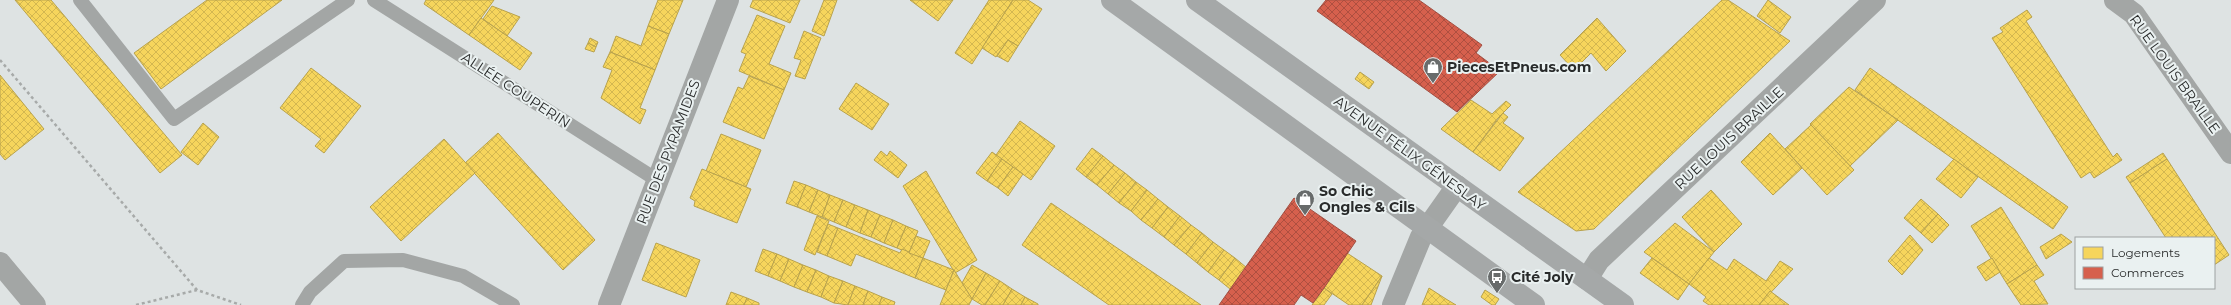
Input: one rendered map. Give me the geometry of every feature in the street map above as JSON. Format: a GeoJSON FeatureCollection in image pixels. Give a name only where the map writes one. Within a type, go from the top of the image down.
{"type":"FeatureCollection","features":[{"type":"Feature","properties":{"kind":"main road"},"geometry":{"type":"LineString","coordinates":[[1112,0],[1534,305]]}},
{"type":"Feature","properties":{"kind":"main road","name":"AVENUE FÉLIX GÉNESLAY"},"geometry":{"type":"LineString","coordinates":[[1197,0],[1623,305]]}},
{"type":"Feature","properties":{"kind":"street","name":"RUE DES PYRAMIDES"},"geometry":{"type":"LineString","coordinates":[[609,305],[728,0]]}},
{"type":"Feature","properties":{"kind":"street","name":"RUE LOUIS BRAILLE"},"geometry":{"type":"LineString","coordinates":[[1587,279],[1599,260],[1875,0]]}},
{"type":"Feature","properties":{"kind":"street","name":"RUE LOUIS BRAILLE"},"geometry":{"type":"LineString","coordinates":[[2115,0],[2134,14],[2231,153]]}},
{"type":"Feature","properties":{"kind":"street"},"geometry":{"type":"LineString","coordinates":[[1393,305],[1421,237],[1457,186]]}},
{"type":"Feature","properties":{"kind":"street"},"geometry":{"type":"LineString","coordinates":[[0,263],[35,305]]}},
{"type":"Feature","properties":{"kind":"lane"},"geometry":{"type":"LineString","coordinates":[[80,0],[174,119],[348,0]]}},
{"type":"Feature","properties":{"kind":"lane","name":"ALLÉE COUPERIN"},"geometry":{"type":"LineString","coordinates":[[374,0],[657,180]]}},
{"type":"Feature","properties":{"kind":"lane"},"geometry":{"type":"LineString","coordinates":[[302,305],[310,292],[344,261],[403,260],[463,276],[513,305]]}},
{"type":"Feature","properties":{"kind":"path"},"geometry":{"type":"LineString","coordinates":[[0,60],[197,290],[241,305]]}},
{"type":"Feature","properties":{"kind":"path"},"geometry":{"type":"LineString","coordinates":[[136,305],[197,290]]}},
{"type":"Feature","properties":{"kind":"building: Logements"},"geometry":{"type":"Polygon","coordinates":[[[15,0],[51,0],[182,155],[160,173],[15,0]]]}},
{"type":"Feature","properties":{"kind":"building: Logements"},"geometry":{"type":"Polygon","coordinates":[[[207,0],[282,0],[161,89],[134,53],[207,0]]]}},
{"type":"Feature","properties":{"kind":"building: Logements"},"geometry":{"type":"Polygon","coordinates":[[[426,0],[494,0],[469,35],[424,4],[426,0]]]}},
{"type":"Feature","properties":{"kind":"building: Logements"},"geometry":{"type":"Polygon","coordinates":[[[658,0],[683,0],[669,34],[648,26],[658,0]]]}},
{"type":"Feature","properties":{"kind":"building: Logements"},"geometry":{"type":"Polygon","coordinates":[[[753,0],[800,0],[790,23],[750,7],[753,0]]]}},
{"type":"Feature","properties":{"kind":"building: Logements"},"geometry":{"type":"Polygon","coordinates":[[[824,0],[837,0],[824,36],[812,31],[824,0]]]}},
{"type":"Feature","properties":{"kind":"building: Logements"},"geometry":{"type":"Polygon","coordinates":[[[910,0],[953,0],[938,21],[910,0]]]}},
{"type":"Feature","properties":{"kind":"building: Logements"},"geometry":{"type":"Polygon","coordinates":[[[989,0],[1013,0],[972,64],[955,53],[989,0]]]}},
{"type":"Feature","properties":{"kind":"building: Logements"},"geometry":{"type":"Polygon","coordinates":[[[1013,0],[1028,0],[1042,9],[1018,46],[1008,40],[996,57],[982,48],[1013,0]]]}},
{"type":"Feature","properties":{"kind":"building: Logements"},"geometry":{"type":"Polygon","coordinates":[[[1722,0],[1728,0],[1790,41],[1594,229],[1576,231],[1518,192],[1722,0]]]}},
{"type":"Feature","properties":{"kind":"building: Logements"},"geometry":{"type":"Polygon","coordinates":[[[1768,0],[1791,17],[1780,33],[1757,16],[1768,0]]]}},
{"type":"Feature","properties":{"kind":"building: Logements"},"geometry":{"type":"Polygon","coordinates":[[[492,6],[520,17],[507,36],[483,19],[492,6]]]}},
{"type":"Feature","properties":{"kind":"building: Logements"},"geometry":{"type":"Polygon","coordinates":[[[2027,10],[2032,17],[2026,21],[2113,157],[2117,153],[2122,160],[2094,178],[2090,172],[2081,178],[1992,38],[2003,32],[2000,28],[2027,10]]]}},
{"type":"Feature","properties":{"kind":"building: Logements"},"geometry":{"type":"Polygon","coordinates":[[[757,15],[785,26],[769,64],[791,73],[784,90],[739,71],[746,54],[741,52],[757,15]]]}},
{"type":"Feature","properties":{"kind":"building: Logements"},"geometry":{"type":"Polygon","coordinates":[[[481,18],[532,53],[520,70],[469,35],[481,18]]]}},
{"type":"Feature","properties":{"kind":"building: Logements"},"geometry":{"type":"Polygon","coordinates":[[[1597,18],[1626,51],[1606,71],[1591,53],[1574,70],[1560,55],[1597,18]]]}},
{"type":"Feature","properties":{"kind":"building: Logements"},"geometry":{"type":"Polygon","coordinates":[[[648,26],[669,34],[655,70],[610,52],[616,36],[641,46],[648,26]]]}},
{"type":"Feature","properties":{"kind":"building: Logements"},"geometry":{"type":"Polygon","coordinates":[[[804,31],[821,38],[805,79],[795,76],[801,60],[794,58],[804,31]]]}},
{"type":"Feature","properties":{"kind":"building: Logements"},"geometry":{"type":"Polygon","coordinates":[[[590,38],[598,42],[596,47],[588,43],[590,38]]]}},
{"type":"Feature","properties":{"kind":"building: Logements"},"geometry":{"type":"Polygon","coordinates":[[[1008,40],[1018,46],[1008,62],[997,56],[1008,40]]]}},
{"type":"Feature","properties":{"kind":"building: Logements"},"geometry":{"type":"Polygon","coordinates":[[[588,43],[596,47],[594,52],[585,49],[588,43]]]}},
{"type":"Feature","properties":{"kind":"building: Logements"},"geometry":{"type":"Polygon","coordinates":[[[610,52],[655,70],[640,108],[646,110],[640,124],[601,98],[612,70],[603,67],[610,52]]]}},
{"type":"Feature","properties":{"kind":"building: Logements"},"geometry":{"type":"Polygon","coordinates":[[[311,68],[361,106],[324,153],[315,146],[321,139],[280,108],[311,68]]]}},
{"type":"Feature","properties":{"kind":"building: Logements"},"geometry":{"type":"Polygon","coordinates":[[[1870,68],[2068,207],[2053,229],[1855,90],[1870,68]]]}},
{"type":"Feature","properties":{"kind":"building: Logements"},"geometry":{"type":"Polygon","coordinates":[[[1360,72],[1374,82],[1369,89],[1355,79],[1360,72]]]}},
{"type":"Feature","properties":{"kind":"building: Logements"},"geometry":{"type":"Polygon","coordinates":[[[0,75],[44,129],[5,160],[0,154],[0,75]]]}},
{"type":"Feature","properties":{"kind":"building: Logements"},"geometry":{"type":"Polygon","coordinates":[[[749,76],[784,90],[764,139],[723,122],[738,87],[743,89],[749,76]]]}},
{"type":"Feature","properties":{"kind":"building: Logements"},"geometry":{"type":"Polygon","coordinates":[[[856,83],[889,104],[872,130],[839,109],[856,83]]]}},
{"type":"Feature","properties":{"kind":"building: Logements"},"geometry":{"type":"Polygon","coordinates":[[[1849,87],[1898,120],[1850,166],[1810,124],[1849,87]]]}},
{"type":"Feature","properties":{"kind":"building: Logements"},"geometry":{"type":"Polygon","coordinates":[[[1471,100],[1492,114],[1506,101],[1511,105],[1498,118],[1473,152],[1441,129],[1471,100]]]}},
{"type":"Feature","properties":{"kind":"building: Logements"},"geometry":{"type":"Polygon","coordinates":[[[1503,113],[1508,117],[1503,123],[1524,138],[1500,171],[1473,152],[1503,113]]]}},
{"type":"Feature","properties":{"kind":"building: Logements"},"geometry":{"type":"Polygon","coordinates":[[[1020,121],[1055,146],[1031,180],[996,155],[1020,121]]]}},
{"type":"Feature","properties":{"kind":"building: Logements"},"geometry":{"type":"Polygon","coordinates":[[[203,123],[219,137],[198,165],[181,152],[203,123]]]}},
{"type":"Feature","properties":{"kind":"building: Logements"},"geometry":{"type":"Polygon","coordinates":[[[1811,125],[1854,170],[1827,195],[1785,149],[1811,125]]]}},
{"type":"Feature","properties":{"kind":"building: Logements"},"geometry":{"type":"Polygon","coordinates":[[[498,133],[595,240],[563,270],[465,163],[498,133]]]}},
{"type":"Feature","properties":{"kind":"building: Logements"},"geometry":{"type":"Polygon","coordinates":[[[1770,133],[1802,168],[1773,195],[1741,162],[1770,133]]]}},
{"type":"Feature","properties":{"kind":"building: Logements"},"geometry":{"type":"Polygon","coordinates":[[[721,134],[761,150],[746,187],[706,171],[721,134]]]}},
{"type":"Feature","properties":{"kind":"building: Logements"},"geometry":{"type":"Polygon","coordinates":[[[444,139],[475,173],[401,241],[370,207],[444,139]]]}},
{"type":"Feature","properties":{"kind":"building: Logements"},"geometry":{"type":"Polygon","coordinates":[[[1092,148],[1103,156],[1086,177],[1076,169],[1092,148]]]}},
{"type":"Feature","properties":{"kind":"building: Logements"},"geometry":{"type":"Polygon","coordinates":[[[881,151],[887,156],[890,151],[907,165],[898,178],[874,160],[881,151]]]}},
{"type":"Feature","properties":{"kind":"building: Logements"},"geometry":{"type":"Polygon","coordinates":[[[992,152],[1002,159],[987,181],[976,173],[992,152]]]}},
{"type":"Feature","properties":{"kind":"building: Logements"},"geometry":{"type":"Polygon","coordinates":[[[2163,153],[2167,159],[2130,183],[2126,177],[2163,153]]]}},
{"type":"Feature","properties":{"kind":"building: Logements"},"geometry":{"type":"Polygon","coordinates":[[[1103,156],[1114,165],[1097,185],[1086,177],[1103,156]]]}},
{"type":"Feature","properties":{"kind":"building: Logements"},"geometry":{"type":"Polygon","coordinates":[[[1002,159],[1013,167],[998,188],[987,181],[1002,159]]]}},
{"type":"Feature","properties":{"kind":"building: Logements"},"geometry":{"type":"Polygon","coordinates":[[[1954,159],[1978,177],[1961,198],[1936,179],[1954,159]]]}},
{"type":"Feature","properties":{"kind":"building: Logements"},"geometry":{"type":"Polygon","coordinates":[[[2167,159],[2229,255],[2215,264],[2215,237],[2165,237],[2130,183],[2167,159]]]}},
{"type":"Feature","properties":{"kind":"building: Logements"},"geometry":{"type":"Polygon","coordinates":[[[1114,165],[1125,173],[1108,194],[1097,185],[1114,165]]]}},
{"type":"Feature","properties":{"kind":"building: Logements"},"geometry":{"type":"Polygon","coordinates":[[[1013,167],[1023,174],[1008,196],[998,188],[1013,167]]]}},
{"type":"Feature","properties":{"kind":"building: Logements"},"geometry":{"type":"Polygon","coordinates":[[[702,169],[751,189],[737,223],[694,206],[695,201],[690,198],[702,169]]]}},
{"type":"Feature","properties":{"kind":"building: Logements"},"geometry":{"type":"Polygon","coordinates":[[[926,171],[977,260],[955,273],[903,186],[926,171]]]}},
{"type":"Feature","properties":{"kind":"building: Logements"},"geometry":{"type":"Polygon","coordinates":[[[1125,173],[1136,182],[1119,203],[1108,194],[1125,173]]]}},
{"type":"Feature","properties":{"kind":"building: Logements"},"geometry":{"type":"Polygon","coordinates":[[[794,181],[806,185],[797,207],[786,203],[794,181]]]}},
{"type":"Feature","properties":{"kind":"building: Logements"},"geometry":{"type":"Polygon","coordinates":[[[1136,182],[1147,190],[1131,211],[1119,203],[1136,182]]]}},
{"type":"Feature","properties":{"kind":"building: Logements"},"geometry":{"type":"Polygon","coordinates":[[[806,185],[818,190],[809,212],[797,207],[806,185]]]}},
{"type":"Feature","properties":{"kind":"building: Logements"},"geometry":{"type":"Polygon","coordinates":[[[818,190],[830,195],[822,217],[809,212],[818,190]]]}},
{"type":"Feature","properties":{"kind":"building: Logements"},"geometry":{"type":"Polygon","coordinates":[[[1147,190],[1158,199],[1141,220],[1131,211],[1147,190]]]}},
{"type":"Feature","properties":{"kind":"building: Logements"},"geometry":{"type":"Polygon","coordinates":[[[1711,190],[1742,224],[1714,252],[1682,217],[1711,190]]]}},
{"type":"Feature","properties":{"kind":"building: Logements"},"geometry":{"type":"Polygon","coordinates":[[[830,195],[843,200],[834,222],[822,217],[830,195]]]}},
{"type":"Feature","properties":{"kind":"building: Logements"},"geometry":{"type":"Polygon","coordinates":[[[1158,199],[1168,207],[1152,228],[1141,220],[1158,199]]]}},
{"type":"Feature","properties":{"kind":"building: Logements"},"geometry":{"type":"Polygon","coordinates":[[[1921,199],[1938,214],[1921,233],[1904,218],[1921,199]]]}},
{"type":"Feature","properties":{"kind":"building: Logements"},"geometry":{"type":"Polygon","coordinates":[[[843,200],[855,205],[846,227],[834,222],[843,200]]]}},
{"type":"Feature","properties":{"kind":"building: Logements"},"geometry":{"type":"Polygon","coordinates":[[[1051,203],[1201,305],[1109,305],[1022,245],[1051,203]]]}},
{"type":"Feature","properties":{"kind":"building: Logements"},"geometry":{"type":"Polygon","coordinates":[[[855,205],[868,210],[860,233],[846,227],[855,205]]]}},
{"type":"Feature","properties":{"kind":"building: Logements"},"geometry":{"type":"Polygon","coordinates":[[[1168,207],[1180,216],[1164,237],[1152,228],[1168,207]]]}},
{"type":"Feature","properties":{"kind":"building: Logements"},"geometry":{"type":"Polygon","coordinates":[[[2001,207],[2037,265],[2007,284],[1971,226],[2001,207]]]}},
{"type":"Feature","properties":{"kind":"building: Logements"},"geometry":{"type":"Polygon","coordinates":[[[868,210],[880,215],[871,237],[860,233],[868,210]]]}},
{"type":"Feature","properties":{"kind":"building: Logements"},"geometry":{"type":"Polygon","coordinates":[[[1938,214],[1949,225],[1932,243],[1921,233],[1938,214]]]}},
{"type":"Feature","properties":{"kind":"building: Logements"},"geometry":{"type":"Polygon","coordinates":[[[880,215],[893,220],[884,243],[871,237],[880,215]]]}},
{"type":"Feature","properties":{"kind":"building: Logements"},"geometry":{"type":"Polygon","coordinates":[[[817,216],[829,221],[815,255],[804,250],[817,216]]]}},
{"type":"Feature","properties":{"kind":"building: Logements"},"geometry":{"type":"Polygon","coordinates":[[[1180,216],[1191,225],[1174,245],[1164,237],[1180,216]]]}},
{"type":"Feature","properties":{"kind":"building: Logements"},"geometry":{"type":"Polygon","coordinates":[[[893,220],[906,226],[897,248],[884,243],[893,220]]]}},
{"type":"Feature","properties":{"kind":"building: Logements"},"geometry":{"type":"Polygon","coordinates":[[[1675,223],[1714,252],[1689,284],[1644,252],[1675,223]]]}},
{"type":"Feature","properties":{"kind":"building: Logements"},"geometry":{"type":"Polygon","coordinates":[[[828,224],[838,228],[827,256],[817,252],[828,224]]]}},
{"type":"Feature","properties":{"kind":"building: Logements"},"geometry":{"type":"Polygon","coordinates":[[[1191,225],[1202,233],[1186,254],[1174,245],[1191,225]]]}},
{"type":"Feature","properties":{"kind":"building: Logements"},"geometry":{"type":"Polygon","coordinates":[[[906,226],[918,231],[909,253],[897,248],[906,226]]]}},
{"type":"Feature","properties":{"kind":"building: Logements"},"geometry":{"type":"Polygon","coordinates":[[[838,228],[900,253],[902,249],[923,258],[915,278],[856,254],[851,266],[827,256],[838,228]]]}},
{"type":"Feature","properties":{"kind":"building: Logements"},"geometry":{"type":"Polygon","coordinates":[[[1202,233],[1213,242],[1197,263],[1186,254],[1202,233]]]}},
{"type":"Feature","properties":{"kind":"building: Logements"},"geometry":{"type":"Polygon","coordinates":[[[2061,234],[2072,242],[2046,259],[2040,247],[2061,234]]]}},
{"type":"Feature","properties":{"kind":"building: Logements"},"geometry":{"type":"Polygon","coordinates":[[[1910,235],[1923,250],[1902,275],[1888,261],[1910,235]]]}},
{"type":"Feature","properties":{"kind":"building: Logements"},"geometry":{"type":"Polygon","coordinates":[[[916,236],[930,241],[923,258],[909,253],[916,236]]]}},
{"type":"Feature","properties":{"kind":"building: Logements"},"geometry":{"type":"Polygon","coordinates":[[[1213,242],[1224,250],[1208,272],[1197,263],[1213,242]]]}},
{"type":"Feature","properties":{"kind":"building: Logements"},"geometry":{"type":"Polygon","coordinates":[[[656,243],[700,260],[686,297],[642,280],[656,243]]]}},
{"type":"Feature","properties":{"kind":"building: Logements"},"geometry":{"type":"Polygon","coordinates":[[[763,249],[777,254],[768,276],[755,271],[763,249]]]}},
{"type":"Feature","properties":{"kind":"building: Logements"},"geometry":{"type":"Polygon","coordinates":[[[1224,250],[1235,258],[1219,280],[1208,272],[1224,250]]]}},
{"type":"Feature","properties":{"kind":"building: Logements"},"geometry":{"type":"Polygon","coordinates":[[[1347,253],[1382,276],[1362,305],[1349,305],[1324,288],[1347,253]]]}},
{"type":"Feature","properties":{"kind":"building: Logements"},"geometry":{"type":"Polygon","coordinates":[[[777,254],[789,259],[780,281],[768,276],[777,254]]]}},
{"type":"Feature","properties":{"kind":"building: Logements"},"geometry":{"type":"Polygon","coordinates":[[[923,258],[954,270],[946,290],[915,278],[923,258]]]}},
{"type":"Feature","properties":{"kind":"building: Logements"},"geometry":{"type":"Polygon","coordinates":[[[1235,258],[1247,268],[1230,289],[1219,280],[1235,258]]]}},
{"type":"Feature","properties":{"kind":"building: Logements"},"geometry":{"type":"Polygon","coordinates":[[[1652,258],[1689,284],[1678,300],[1640,273],[1652,258]]]}},
{"type":"Feature","properties":{"kind":"building: Logements"},"geometry":{"type":"Polygon","coordinates":[[[1709,258],[1727,270],[1734,259],[1766,281],[1780,261],[1793,269],[1759,305],[1709,305],[1703,301],[1706,297],[1689,284],[1709,258]]]}},
{"type":"Feature","properties":{"kind":"building: Logements"},"geometry":{"type":"Polygon","coordinates":[[[1992,258],[2000,272],[1986,281],[1977,267],[1992,258]]]}},
{"type":"Feature","properties":{"kind":"building: Logements"},"geometry":{"type":"Polygon","coordinates":[[[789,259],[803,265],[794,287],[780,281],[789,259]]]}},
{"type":"Feature","properties":{"kind":"building: Logements"},"geometry":{"type":"Polygon","coordinates":[[[803,265],[816,270],[807,292],[794,287],[803,265]]]}},
{"type":"Feature","properties":{"kind":"building: Logements"},"geometry":{"type":"Polygon","coordinates":[[[972,265],[986,273],[972,299],[962,283],[972,265]]]}},
{"type":"Feature","properties":{"kind":"building: Logements"},"geometry":{"type":"Polygon","coordinates":[[[2037,265],[2044,275],[2034,281],[2048,304],[2021,305],[2007,284],[2037,265]]]}},
{"type":"Feature","properties":{"kind":"building: Logements"},"geometry":{"type":"Polygon","coordinates":[[[816,270],[829,276],[821,297],[807,292],[816,270]]]}},
{"type":"Feature","properties":{"kind":"building: Logements"},"geometry":{"type":"Polygon","coordinates":[[[954,270],[972,299],[969,305],[940,305],[954,270]]]}},
{"type":"Feature","properties":{"kind":"building: Logements"},"geometry":{"type":"Polygon","coordinates":[[[986,273],[1000,281],[985,305],[982,305],[972,299],[986,273]]]}},
{"type":"Feature","properties":{"kind":"building: Logements"},"geometry":{"type":"Polygon","coordinates":[[[829,276],[843,281],[834,303],[821,297],[829,276]]]}},
{"type":"Feature","properties":{"kind":"building: Logements"},"geometry":{"type":"Polygon","coordinates":[[[1382,276],[1371,305],[1362,305],[1382,276]]]}},
{"type":"Feature","properties":{"kind":"building: Logements"},"geometry":{"type":"Polygon","coordinates":[[[843,281],[855,286],[848,305],[834,303],[843,281]]]}},
{"type":"Feature","properties":{"kind":"building: Logements"},"geometry":{"type":"Polygon","coordinates":[[[1000,281],[1012,289],[1003,305],[985,305],[1000,281]]]}},
{"type":"Feature","properties":{"kind":"building: Logements"},"geometry":{"type":"Polygon","coordinates":[[[855,286],[868,291],[863,305],[848,305],[855,286]]]}},
{"type":"Feature","properties":{"kind":"building: Logements"},"geometry":{"type":"Polygon","coordinates":[[[1324,288],[1332,294],[1324,305],[1312,305],[1324,288]]]}},
{"type":"Feature","properties":{"kind":"building: Logements"},"geometry":{"type":"Polygon","coordinates":[[[1429,288],[1446,299],[1456,305],[1422,305],[1429,288]]]}},
{"type":"Feature","properties":{"kind":"building: Logements"},"geometry":{"type":"Polygon","coordinates":[[[1012,289],[1025,297],[1021,305],[1003,305],[1012,289]]]}},
{"type":"Feature","properties":{"kind":"building: Logements"},"geometry":{"type":"Polygon","coordinates":[[[1485,290],[1499,299],[1495,305],[1492,305],[1481,297],[1485,290]]]}},
{"type":"Feature","properties":{"kind":"building: Logements"},"geometry":{"type":"Polygon","coordinates":[[[868,291],[882,297],[879,305],[863,305],[868,291]]]}},
{"type":"Feature","properties":{"kind":"building: Logements"},"geometry":{"type":"Polygon","coordinates":[[[1770,291],[1789,305],[1759,305],[1770,291]]]}},
{"type":"Feature","properties":{"kind":"building: Logements"},"geometry":{"type":"Polygon","coordinates":[[[731,292],[747,298],[744,305],[726,305],[731,292]]]}},
{"type":"Feature","properties":{"kind":"building: Logements"},"geometry":{"type":"Polygon","coordinates":[[[882,297],[895,302],[894,305],[879,305],[882,297]]]}},
{"type":"Feature","properties":{"kind":"building: Logements"},"geometry":{"type":"Polygon","coordinates":[[[1025,297],[1038,304],[1038,305],[1021,305],[1025,297]]]}},
{"type":"Feature","properties":{"kind":"building: Logements"},"geometry":{"type":"Polygon","coordinates":[[[747,298],[759,303],[759,305],[744,305],[747,298]]]}},
{"type":"Feature","properties":{"kind":"building: Commerces"},"geometry":{"type":"Polygon","coordinates":[[[1326,0],[1419,0],[1482,45],[1476,53],[1500,71],[1457,112],[1317,11],[1326,0]]]}},
{"type":"Feature","properties":{"kind":"building: Commerces"},"geometry":{"type":"Polygon","coordinates":[[[1294,198],[1356,241],[1324,288],[1313,303],[1301,295],[1294,305],[1219,305],[1294,198]]]}},
{"type":"Feature","properties":{"kind":"place","name":"PiecesEtPneus.com"},"geometry":{"type":"Point","coordinates":[1433,84]}},
{"type":"Feature","properties":{"kind":"place","name":"So Chic Ongles & Cils"},"geometry":{"type":"Point","coordinates":[1305,216]}},
{"type":"Feature","properties":{"kind":"place","name":"Cité Joly"},"geometry":{"type":"Point","coordinates":[1497,294]}}]}
